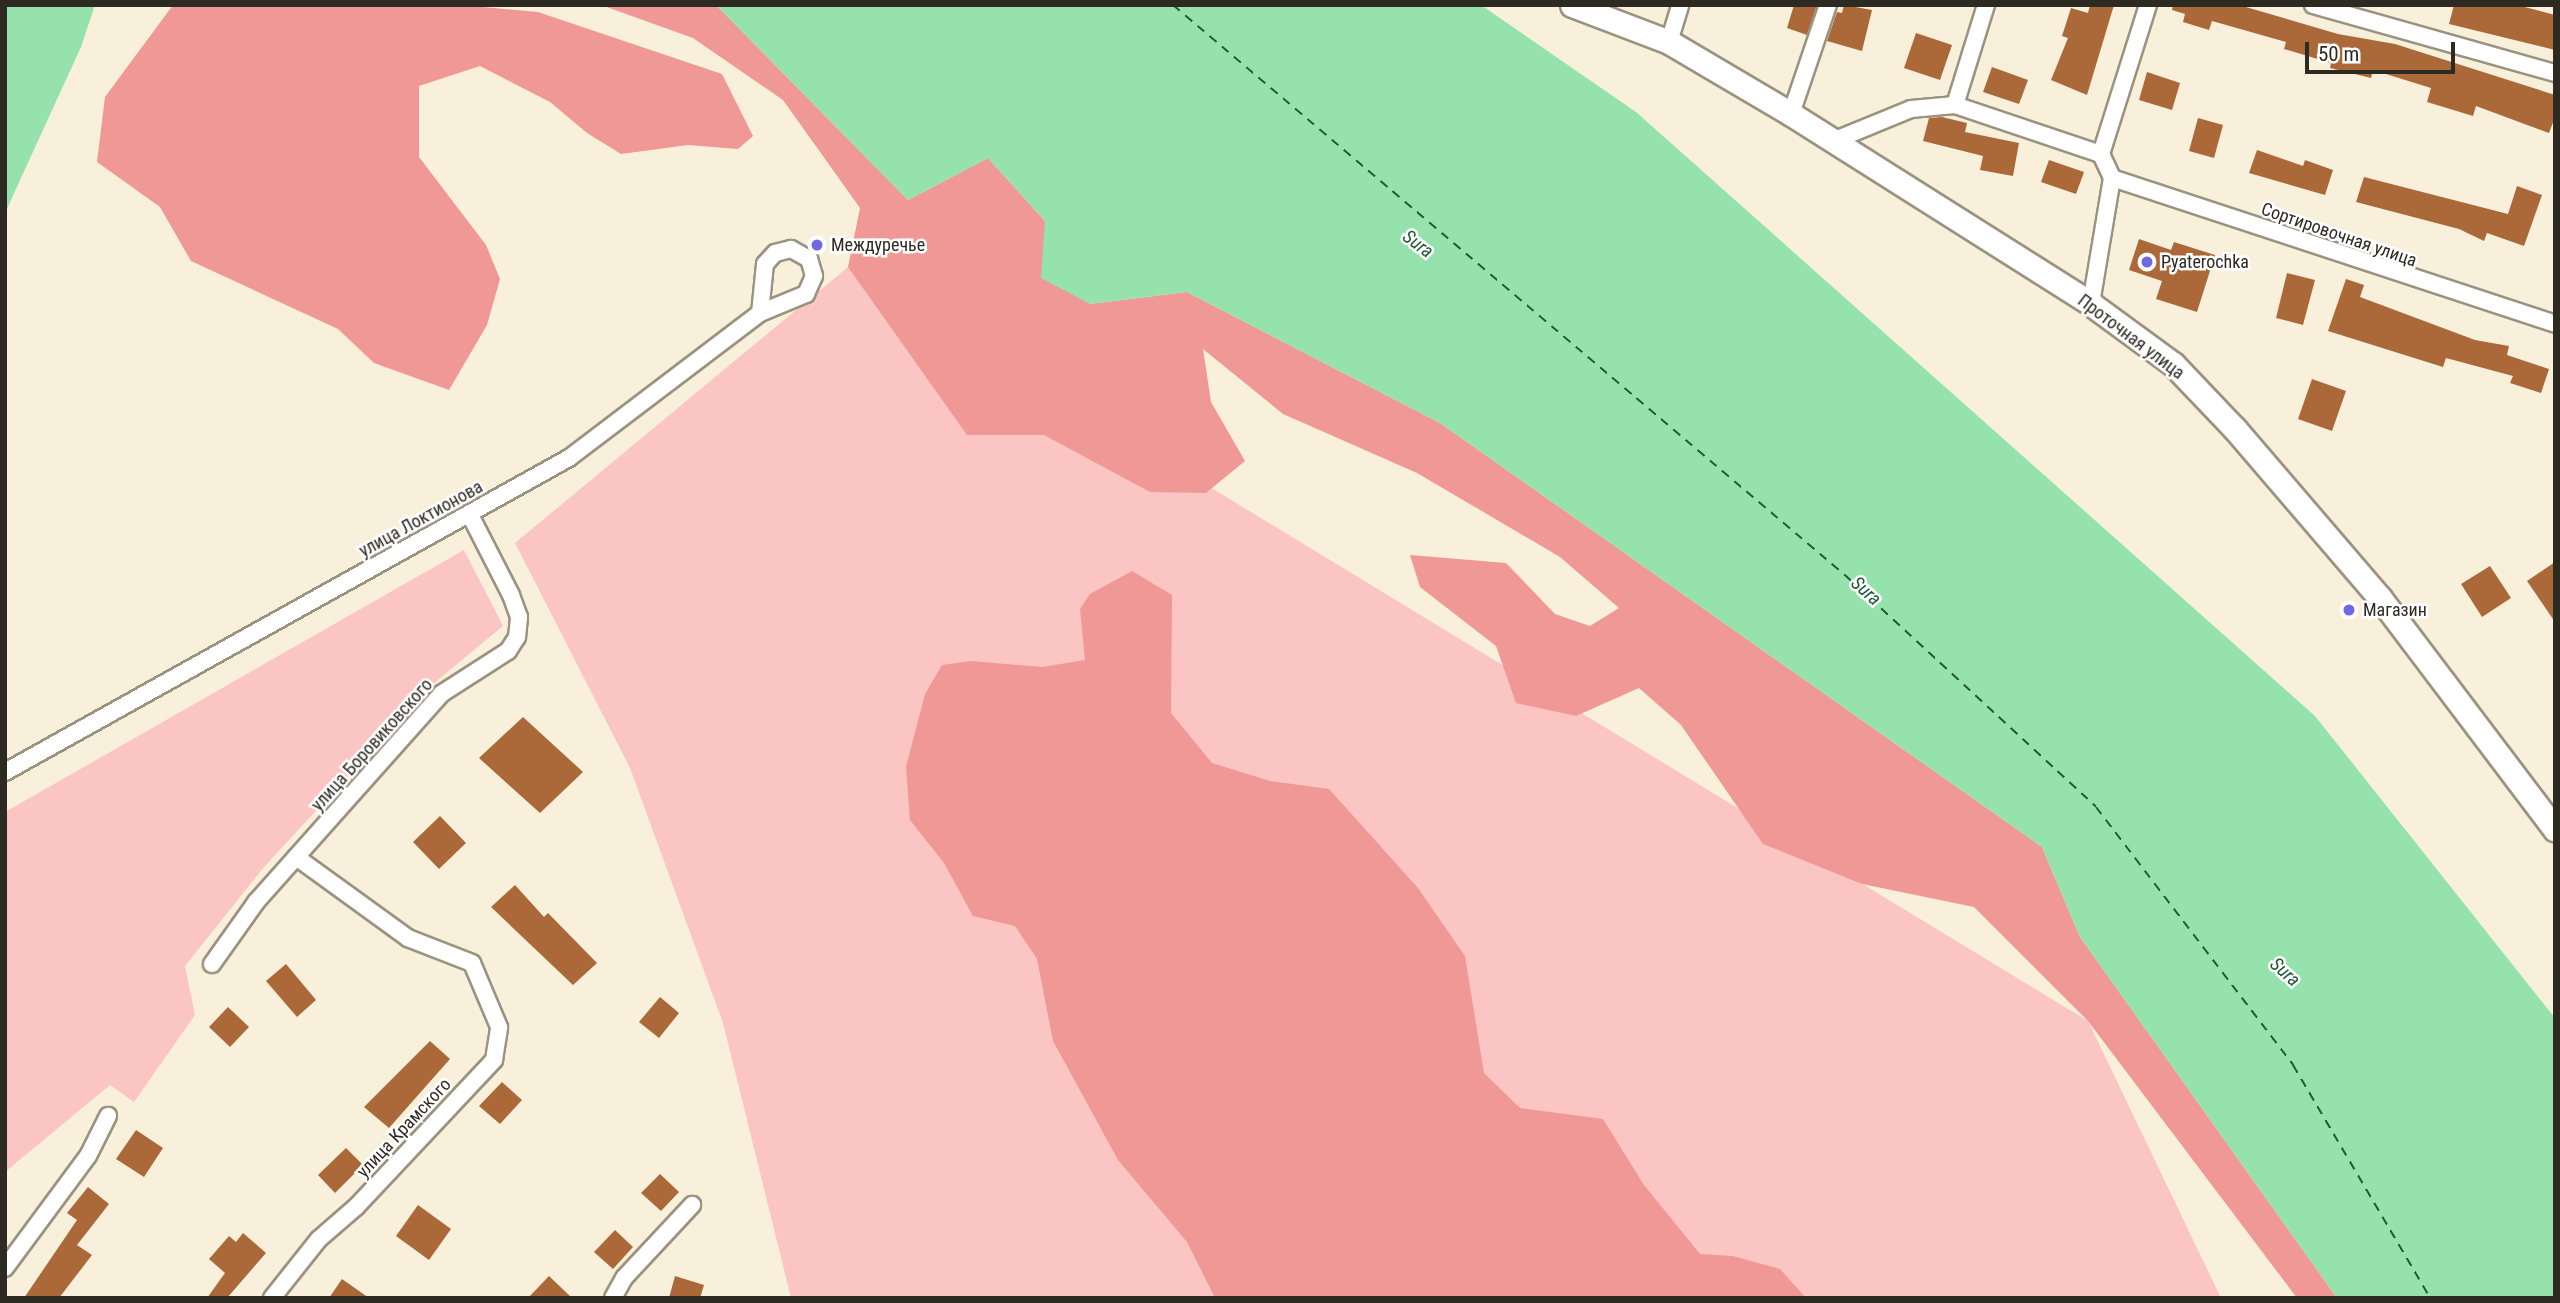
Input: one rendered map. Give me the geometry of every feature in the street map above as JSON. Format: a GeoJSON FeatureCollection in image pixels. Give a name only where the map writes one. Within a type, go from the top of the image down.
{"type":"FeatureCollection","features":[{"type":"Feature","properties":{"kind":"main road","name":"Проточная улица"},"geometry":{"type":"LineString","coordinates":[[1572,5],[1669,42],[1791,114],[2091,304],[2172,364],[2244,439],[2380,598],[2555,829]]}},
{"type":"Feature","properties":{"kind":"street"},"geometry":{"type":"LineString","coordinates":[[1669,42],[1680,5]]}},
{"type":"Feature","properties":{"kind":"street"},"geometry":{"type":"LineString","coordinates":[[1791,114],[1828,5]]}},
{"type":"Feature","properties":{"kind":"street"},"geometry":{"type":"LineString","coordinates":[[1955,105],[1986,5]]}},
{"type":"Feature","properties":{"kind":"street"},"geometry":{"type":"LineString","coordinates":[[2091,304],[2112,178],[2101,154],[2148,5]]}},
{"type":"Feature","properties":{"kind":"street"},"geometry":{"type":"LineString","coordinates":[[2313,5],[2555,73]]}},
{"type":"Feature","properties":{"kind":"street"},"geometry":{"type":"LineString","coordinates":[[1833,141],[1911,108],[1955,105],[2101,154]]}},
{"type":"Feature","properties":{"kind":"street","name":"Сортировочная улица"},"geometry":{"type":"LineString","coordinates":[[2112,178],[2555,324]]}},
{"type":"Feature","properties":{"kind":"street","name":"улица Локтионова"},"geometry":{"type":"LineString","coordinates":[[5,772],[569,458],[760,313],[806,294],[814,276],[809,259],[791,249],[775,253],[765,264],[760,313]]}},
{"type":"Feature","properties":{"kind":"street","name":"улица Боровиковского"},"geometry":{"type":"LineString","coordinates":[[212,964],[256,902],[441,694],[508,650],[517,636],[519,617],[512,596],[470,515]]}},
{"type":"Feature","properties":{"kind":"street","name":"улица Крамского"},"geometry":{"type":"LineString","coordinates":[[272,1298],[319,1239],[356,1207],[494,1060],[499,1027],[472,962],[408,938],[296,857]]}},
{"type":"Feature","properties":{"kind":"street"},"geometry":{"type":"LineString","coordinates":[[5,1268],[89,1156],[108,1116]]}},
{"type":"Feature","properties":{"kind":"street"},"geometry":{"type":"LineString","coordinates":[[613,1298],[624,1278],[692,1205]]}},
{"type":"Feature","properties":{"kind":"shaded area"},"geometry":{"type":"Polygon","coordinates":[[[173,5],[461,5],[538,12],[722,74],[753,136],[738,149],[688,145],[621,154],[587,133],[550,102],[480,66],[419,86],[419,157],[486,245],[500,279],[487,325],[449,390],[374,363],[338,329],[191,261],[160,207],[97,162],[105,97],[173,5]]]}},
{"type":"Feature","properties":{"kind":"shaded area"},"geometry":{"type":"Polygon","coordinates":[[[601,5],[716,5],[908,200],[988,158],[1045,221],[1090,304],[1187,292],[1440,423],[2042,847],[2080,937],[2337,1298],[2297,1298],[2088,1021],[1974,907],[1862,884],[1763,844],[1681,725],[1639,688],[1576,716],[1516,703],[1496,646],[1420,587],[1410,555],[1506,563],[1555,614],[1590,626],[1619,608],[1560,557],[1417,473],[1283,414],[1203,349],[1211,402],[1245,461],[1206,493],[1150,492],[1044,435],[967,435],[848,267],[860,208],[783,100],[693,38],[601,5]]]}},
{"type":"Feature","properties":{"kind":"shaded area"},"geometry":{"type":"Polygon","coordinates":[[[848,267],[2088,1021],[2221,1298],[791,1298],[723,1023],[630,768],[515,543],[848,267]]]}},
{"type":"Feature","properties":{"kind":"shaded area"},"geometry":{"type":"Polygon","coordinates":[[[464,550],[503,626],[433,684],[264,867],[185,966],[195,1015],[134,1102],[110,1085],[5,1172],[5,812],[464,550]]]}},
{"type":"Feature","properties":{"kind":"shaded area"},"geometry":{"type":"Polygon","coordinates":[[[1132,571],[1172,595],[1171,713],[1212,763],[1270,781],[1329,789],[1418,888],[1465,956],[1484,1073],[1520,1108],[1603,1119],[1644,1185],[1700,1254],[1733,1256],[1780,1269],[1806,1298],[1215,1298],[1187,1242],[1118,1160],[1053,1041],[1037,959],[1015,926],[973,916],[944,863],[910,820],[906,767],[925,694],[942,665],[971,661],[1042,667],[1085,660],[1080,609],[1090,594],[1132,571]]]}},
{"type":"Feature","properties":{"kind":"water"},"geometry":{"type":"Polygon","coordinates":[[[5,5],[95,5],[81,47],[5,213],[5,5]]]}},
{"type":"Feature","properties":{"kind":"water","name":"Sura"},"geometry":{"type":"Polygon","coordinates":[[[716,5],[1481,5],[1636,112],[2315,716],[2555,1018],[2555,1298],[2337,1298],[2080,937],[2042,847],[1440,423],[1187,292],[1090,304],[1041,278],[1045,221],[988,158],[908,200],[716,5]]]}},
{"type":"Feature","properties":{"kind":"building"},"geometry":{"type":"Polygon","coordinates":[[[1794,5],[1817,5],[1807,35],[1787,28],[1794,5]]]}},
{"type":"Feature","properties":{"kind":"building"},"geometry":{"type":"Polygon","coordinates":[[[1844,5],[1872,10],[1862,51],[1827,41],[1837,12],[1842,13],[1844,5]]]}},
{"type":"Feature","properties":{"kind":"building"},"geometry":{"type":"Polygon","coordinates":[[[2090,5],[2114,5],[2087,95],[2051,80],[2068,38],[2062,36],[2071,8],[2088,13],[2090,5]]]}},
{"type":"Feature","properties":{"kind":"building"},"geometry":{"type":"Polygon","coordinates":[[[2173,5],[2239,5],[2338,34],[2395,44],[2555,95],[2555,117],[2549,133],[2476,106],[2473,116],[2427,102],[2431,88],[2373,70],[2371,78],[2330,68],[2331,63],[2284,49],[2286,42],[2212,21],[2209,30],[2183,22],[2185,14],[2172,10],[2173,5]]]}},
{"type":"Feature","properties":{"kind":"building"},"geometry":{"type":"Polygon","coordinates":[[[2454,5],[2517,5],[2555,15],[2555,50],[2449,24],[2454,5]]]}},
{"type":"Feature","properties":{"kind":"building"},"geometry":{"type":"Polygon","coordinates":[[[1916,33],[1952,45],[1940,80],[1904,68],[1916,33]]]}},
{"type":"Feature","properties":{"kind":"building"},"geometry":{"type":"Polygon","coordinates":[[[1992,67],[2028,80],[2019,104],[1983,92],[1992,67]]]}},
{"type":"Feature","properties":{"kind":"building"},"geometry":{"type":"Polygon","coordinates":[[[2147,72],[2180,83],[2172,110],[2139,100],[2147,72]]]}},
{"type":"Feature","properties":{"kind":"building"},"geometry":{"type":"Polygon","coordinates":[[[1942,117],[1967,123],[1965,132],[2019,143],[2013,176],[1980,170],[1983,156],[1923,141],[1929,118],[1942,117]]]}},
{"type":"Feature","properties":{"kind":"building"},"geometry":{"type":"Polygon","coordinates":[[[2198,118],[2223,125],[2214,158],[2189,151],[2198,118]]]}},
{"type":"Feature","properties":{"kind":"building"},"geometry":{"type":"Polygon","coordinates":[[[2257,150],[2303,166],[2305,160],[2333,170],[2325,195],[2249,173],[2257,150]]]}},
{"type":"Feature","properties":{"kind":"building"},"geometry":{"type":"Polygon","coordinates":[[[2049,160],[2084,172],[2076,194],[2041,182],[2049,160]]]}},
{"type":"Feature","properties":{"kind":"building"},"geometry":{"type":"Polygon","coordinates":[[[2364,177],[2508,214],[2517,186],[2542,195],[2524,246],[2487,233],[2484,241],[2459,229],[2356,202],[2364,177]]]}},
{"type":"Feature","properties":{"kind":"building"},"geometry":{"type":"Polygon","coordinates":[[[2139,239],[2171,250],[2174,242],[2215,255],[2197,312],[2156,299],[2162,281],[2129,270],[2139,239]]]}},
{"type":"Feature","properties":{"kind":"building"},"geometry":{"type":"Polygon","coordinates":[[[2287,273],[2315,280],[2303,325],[2276,318],[2287,273]]]}},
{"type":"Feature","properties":{"kind":"building"},"geometry":{"type":"Polygon","coordinates":[[[2346,279],[2364,285],[2360,297],[2475,340],[2509,346],[2507,355],[2549,369],[2541,393],[2510,383],[2513,376],[2446,358],[2443,367],[2328,331],[2346,279]]]}},
{"type":"Feature","properties":{"kind":"building"},"geometry":{"type":"Polygon","coordinates":[[[2312,379],[2346,391],[2332,431],[2298,419],[2312,379]]]}},
{"type":"Feature","properties":{"kind":"building"},"geometry":{"type":"Polygon","coordinates":[[[2555,562],[2555,622],[2527,581],[2555,562]]]}},
{"type":"Feature","properties":{"kind":"building"},"geometry":{"type":"Polygon","coordinates":[[[2490,566],[2511,598],[2482,617],[2461,584],[2490,566]]]}},
{"type":"Feature","properties":{"kind":"building"},"geometry":{"type":"Polygon","coordinates":[[[523,717],[583,772],[540,813],[479,758],[523,717]]]}},
{"type":"Feature","properties":{"kind":"building"},"geometry":{"type":"Polygon","coordinates":[[[440,816],[466,843],[439,869],[413,842],[440,816]]]}},
{"type":"Feature","properties":{"kind":"building"},"geometry":{"type":"Polygon","coordinates":[[[515,885],[544,917],[548,913],[597,963],[573,985],[491,907],[515,885]]]}},
{"type":"Feature","properties":{"kind":"building"},"geometry":{"type":"Polygon","coordinates":[[[286,964],[316,1000],[297,1017],[266,981],[286,964]]]}},
{"type":"Feature","properties":{"kind":"building"},"geometry":{"type":"Polygon","coordinates":[[[660,997],[679,1013],[659,1038],[639,1022],[660,997]]]}},
{"type":"Feature","properties":{"kind":"building"},"geometry":{"type":"Polygon","coordinates":[[[228,1007],[249,1027],[230,1047],[209,1027],[228,1007]]]}},
{"type":"Feature","properties":{"kind":"building"},"geometry":{"type":"Polygon","coordinates":[[[430,1041],[450,1059],[389,1128],[364,1107],[430,1041]]]}},
{"type":"Feature","properties":{"kind":"building"},"geometry":{"type":"Polygon","coordinates":[[[502,1082],[522,1100],[500,1124],[479,1106],[502,1082]]]}},
{"type":"Feature","properties":{"kind":"building"},"geometry":{"type":"Polygon","coordinates":[[[136,1130],[163,1148],[144,1177],[116,1159],[136,1130]]]}},
{"type":"Feature","properties":{"kind":"building"},"geometry":{"type":"Polygon","coordinates":[[[346,1148],[363,1165],[335,1193],[318,1175],[346,1148]]]}},
{"type":"Feature","properties":{"kind":"building"},"geometry":{"type":"Polygon","coordinates":[[[660,1174],[679,1192],[661,1211],[641,1193],[660,1174]]]}},
{"type":"Feature","properties":{"kind":"building"},"geometry":{"type":"Polygon","coordinates":[[[88,1187],[109,1204],[77,1245],[92,1255],[59,1298],[24,1298],[77,1220],[67,1213],[88,1187]]]}},
{"type":"Feature","properties":{"kind":"building"},"geometry":{"type":"Polygon","coordinates":[[[418,1205],[451,1229],[429,1260],[396,1236],[418,1205]]]}},
{"type":"Feature","properties":{"kind":"building"},"geometry":{"type":"Polygon","coordinates":[[[615,1230],[633,1247],[613,1269],[594,1252],[615,1230]]]}},
{"type":"Feature","properties":{"kind":"building"},"geometry":{"type":"Polygon","coordinates":[[[243,1233],[266,1253],[227,1298],[207,1298],[225,1273],[209,1259],[229,1236],[236,1242],[243,1233]]]}},
{"type":"Feature","properties":{"kind":"building"},"geometry":{"type":"Polygon","coordinates":[[[549,1276],[572,1298],[528,1298],[549,1276]]]}},
{"type":"Feature","properties":{"kind":"building"},"geometry":{"type":"Polygon","coordinates":[[[675,1276],[704,1285],[700,1298],[669,1298],[675,1276]]]}},
{"type":"Feature","properties":{"kind":"building"},"geometry":{"type":"Polygon","coordinates":[[[342,1279],[369,1298],[329,1298],[342,1279]]]}},
{"type":"Feature","properties":{"kind":"ferry route"},"geometry":{"type":"LineString","coordinates":[[1173,5],[1846,576],[2096,807],[2293,1065],[2430,1298]]}},
{"type":"Feature","properties":{"kind":"place","name":"Междуречье"},"geometry":{"type":"Point","coordinates":[817,245]}},
{"type":"Feature","properties":{"kind":"place","name":"Pyaterochka"},"geometry":{"type":"Point","coordinates":[2147,262]}},
{"type":"Feature","properties":{"kind":"place","name":"Магазин"},"geometry":{"type":"Point","coordinates":[2349,610]}}]}
